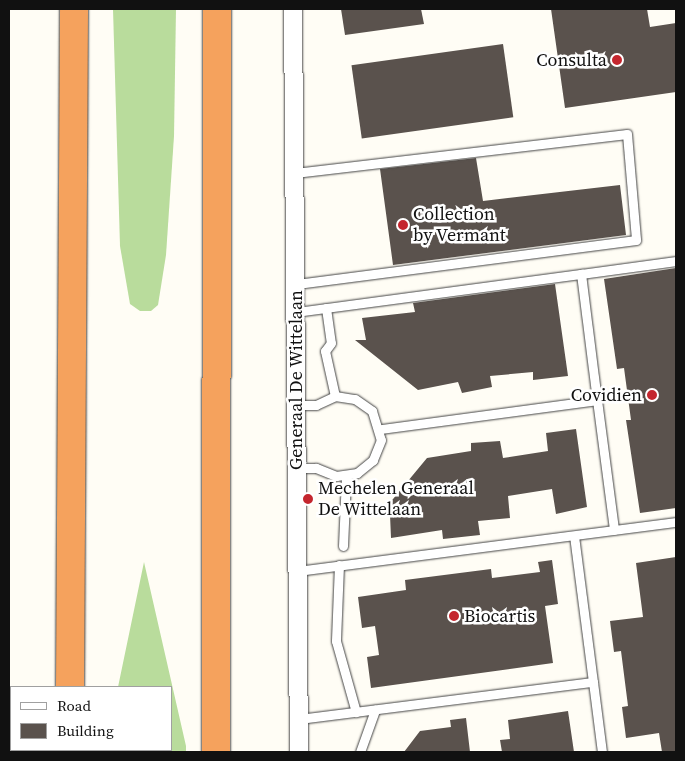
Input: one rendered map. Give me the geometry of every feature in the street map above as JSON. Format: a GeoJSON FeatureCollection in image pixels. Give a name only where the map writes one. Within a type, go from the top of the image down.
{"type":"FeatureCollection","features":[{"type":"Feature","properties":{"kind":"highway"},"geometry":{"type":"LineString","coordinates":[[70,686],[74,9]]}},
{"type":"Feature","properties":{"kind":"highway"},"geometry":{"type":"LineString","coordinates":[[216,752],[217,9]]}},
{"type":"Feature","properties":{"kind":"street","name":"Generaal De Wittelaan"},"geometry":{"type":"LineString","coordinates":[[293,9],[299,752]]}},
{"type":"Feature","properties":{"kind":"lane"},"geometry":{"type":"LineString","coordinates":[[295,173],[627,134],[636,240],[296,284]]}},
{"type":"Feature","properties":{"kind":"lane"},"geometry":{"type":"LineString","coordinates":[[296,312],[676,261]]}},
{"type":"Feature","properties":{"kind":"lane"},"geometry":{"type":"LineString","coordinates":[[581,274],[614,530]]}},
{"type":"Feature","properties":{"kind":"lane"},"geometry":{"type":"LineString","coordinates":[[326,308],[331,343],[325,351],[335,396]]}},
{"type":"Feature","properties":{"kind":"lane"},"geometry":{"type":"LineString","coordinates":[[296,405],[316,404],[335,396],[364,404],[380,429],[373,460],[346,476],[316,468],[297,468]]}},
{"type":"Feature","properties":{"kind":"lane"},"geometry":{"type":"LineString","coordinates":[[380,429],[597,400]]}},
{"type":"Feature","properties":{"kind":"lane"},"geometry":{"type":"LineString","coordinates":[[343,546],[346,476]]}},
{"type":"Feature","properties":{"kind":"lane"},"geometry":{"type":"LineString","coordinates":[[298,571],[676,522]]}},
{"type":"Feature","properties":{"kind":"lane"},"geometry":{"type":"LineString","coordinates":[[574,536],[602,752]]}},
{"type":"Feature","properties":{"kind":"lane"},"geometry":{"type":"LineString","coordinates":[[339,565],[336,641],[356,712]]}},
{"type":"Feature","properties":{"kind":"lane"},"geometry":{"type":"LineString","coordinates":[[299,720],[593,682]]}},
{"type":"Feature","properties":{"kind":"lane"},"geometry":{"type":"LineString","coordinates":[[360,752],[375,710]]}},
{"type":"Feature","properties":{"kind":"green space"},"geometry":{"type":"Polygon","coordinates":[[[113,9],[176,9],[174,136],[166,255],[158,305],[151,311],[140,311],[130,304],[120,246],[113,9]]]}},
{"type":"Feature","properties":{"kind":"green space"},"geometry":{"type":"Polygon","coordinates":[[[144,562],[186,746],[186,752],[104,752],[172,751],[172,686],[118,686],[144,562]]]}},
{"type":"Feature","properties":{"kind":"building"},"geometry":{"type":"Polygon","coordinates":[[[341,9],[421,9],[424,24],[345,35],[341,9]]]}},
{"type":"Feature","properties":{"kind":"building","name":"Consulta"},"geometry":{"type":"Polygon","coordinates":[[[551,9],[647,9],[650,27],[676,23],[676,92],[565,108],[551,9]]]}},
{"type":"Feature","properties":{"kind":"building"},"geometry":{"type":"Polygon","coordinates":[[[503,44],[513,117],[362,139],[351,65],[503,44]]]}},
{"type":"Feature","properties":{"kind":"building"},"geometry":{"type":"Polygon","coordinates":[[[476,158],[483,201],[620,185],[626,235],[393,265],[380,169],[476,158]]]}},
{"type":"Feature","properties":{"kind":"building","name":"Covidien"},"geometry":{"type":"Polygon","coordinates":[[[676,268],[676,508],[640,513],[626,420],[631,420],[624,368],[617,369],[604,279],[676,268]]]}},
{"type":"Feature","properties":{"kind":"building"},"geometry":{"type":"Polygon","coordinates":[[[555,284],[568,376],[533,380],[533,372],[490,376],[492,387],[462,393],[458,382],[418,390],[355,340],[366,340],[362,318],[415,312],[413,303],[555,284]]]}},
{"type":"Feature","properties":{"kind":"building"},"geometry":{"type":"Polygon","coordinates":[[[576,429],[587,507],[556,514],[552,489],[508,496],[510,518],[478,521],[480,535],[443,539],[442,530],[391,538],[390,515],[379,516],[427,458],[471,451],[471,443],[500,441],[503,458],[548,451],[546,433],[576,429]]]}},
{"type":"Feature","properties":{"kind":"building"},"geometry":{"type":"Polygon","coordinates":[[[676,557],[676,752],[662,752],[659,733],[626,738],[622,707],[628,706],[621,651],[614,652],[610,621],[643,617],[636,563],[676,557]]]}},
{"type":"Feature","properties":{"kind":"building","name":"Biocartis"},"geometry":{"type":"Polygon","coordinates":[[[552,560],[558,604],[545,606],[553,663],[371,688],[367,657],[379,655],[375,626],[362,628],[358,597],[406,590],[405,580],[491,569],[492,578],[540,572],[538,562],[552,560]]]}},
{"type":"Feature","properties":{"kind":"building"},"geometry":{"type":"Polygon","coordinates":[[[568,711],[574,752],[502,752],[500,740],[510,739],[508,720],[568,711]]]}},
{"type":"Feature","properties":{"kind":"building"},"geometry":{"type":"Polygon","coordinates":[[[466,718],[470,752],[404,752],[420,731],[451,727],[450,720],[466,718]]]}},
{"type":"Feature","properties":{"kind":"place","name":"Consulta"},"geometry":{"type":"Point","coordinates":[617,60]}},
{"type":"Feature","properties":{"kind":"place","name":"Collection by Vermant"},"geometry":{"type":"Point","coordinates":[403,225]}},
{"type":"Feature","properties":{"kind":"place","name":"Covidien"},"geometry":{"type":"Point","coordinates":[652,395]}},
{"type":"Feature","properties":{"kind":"place","name":"Mechelen Generaal De Wittelaan"},"geometry":{"type":"Point","coordinates":[308,499]}},
{"type":"Feature","properties":{"kind":"place","name":"Biocartis"},"geometry":{"type":"Point","coordinates":[454,616]}}]}
